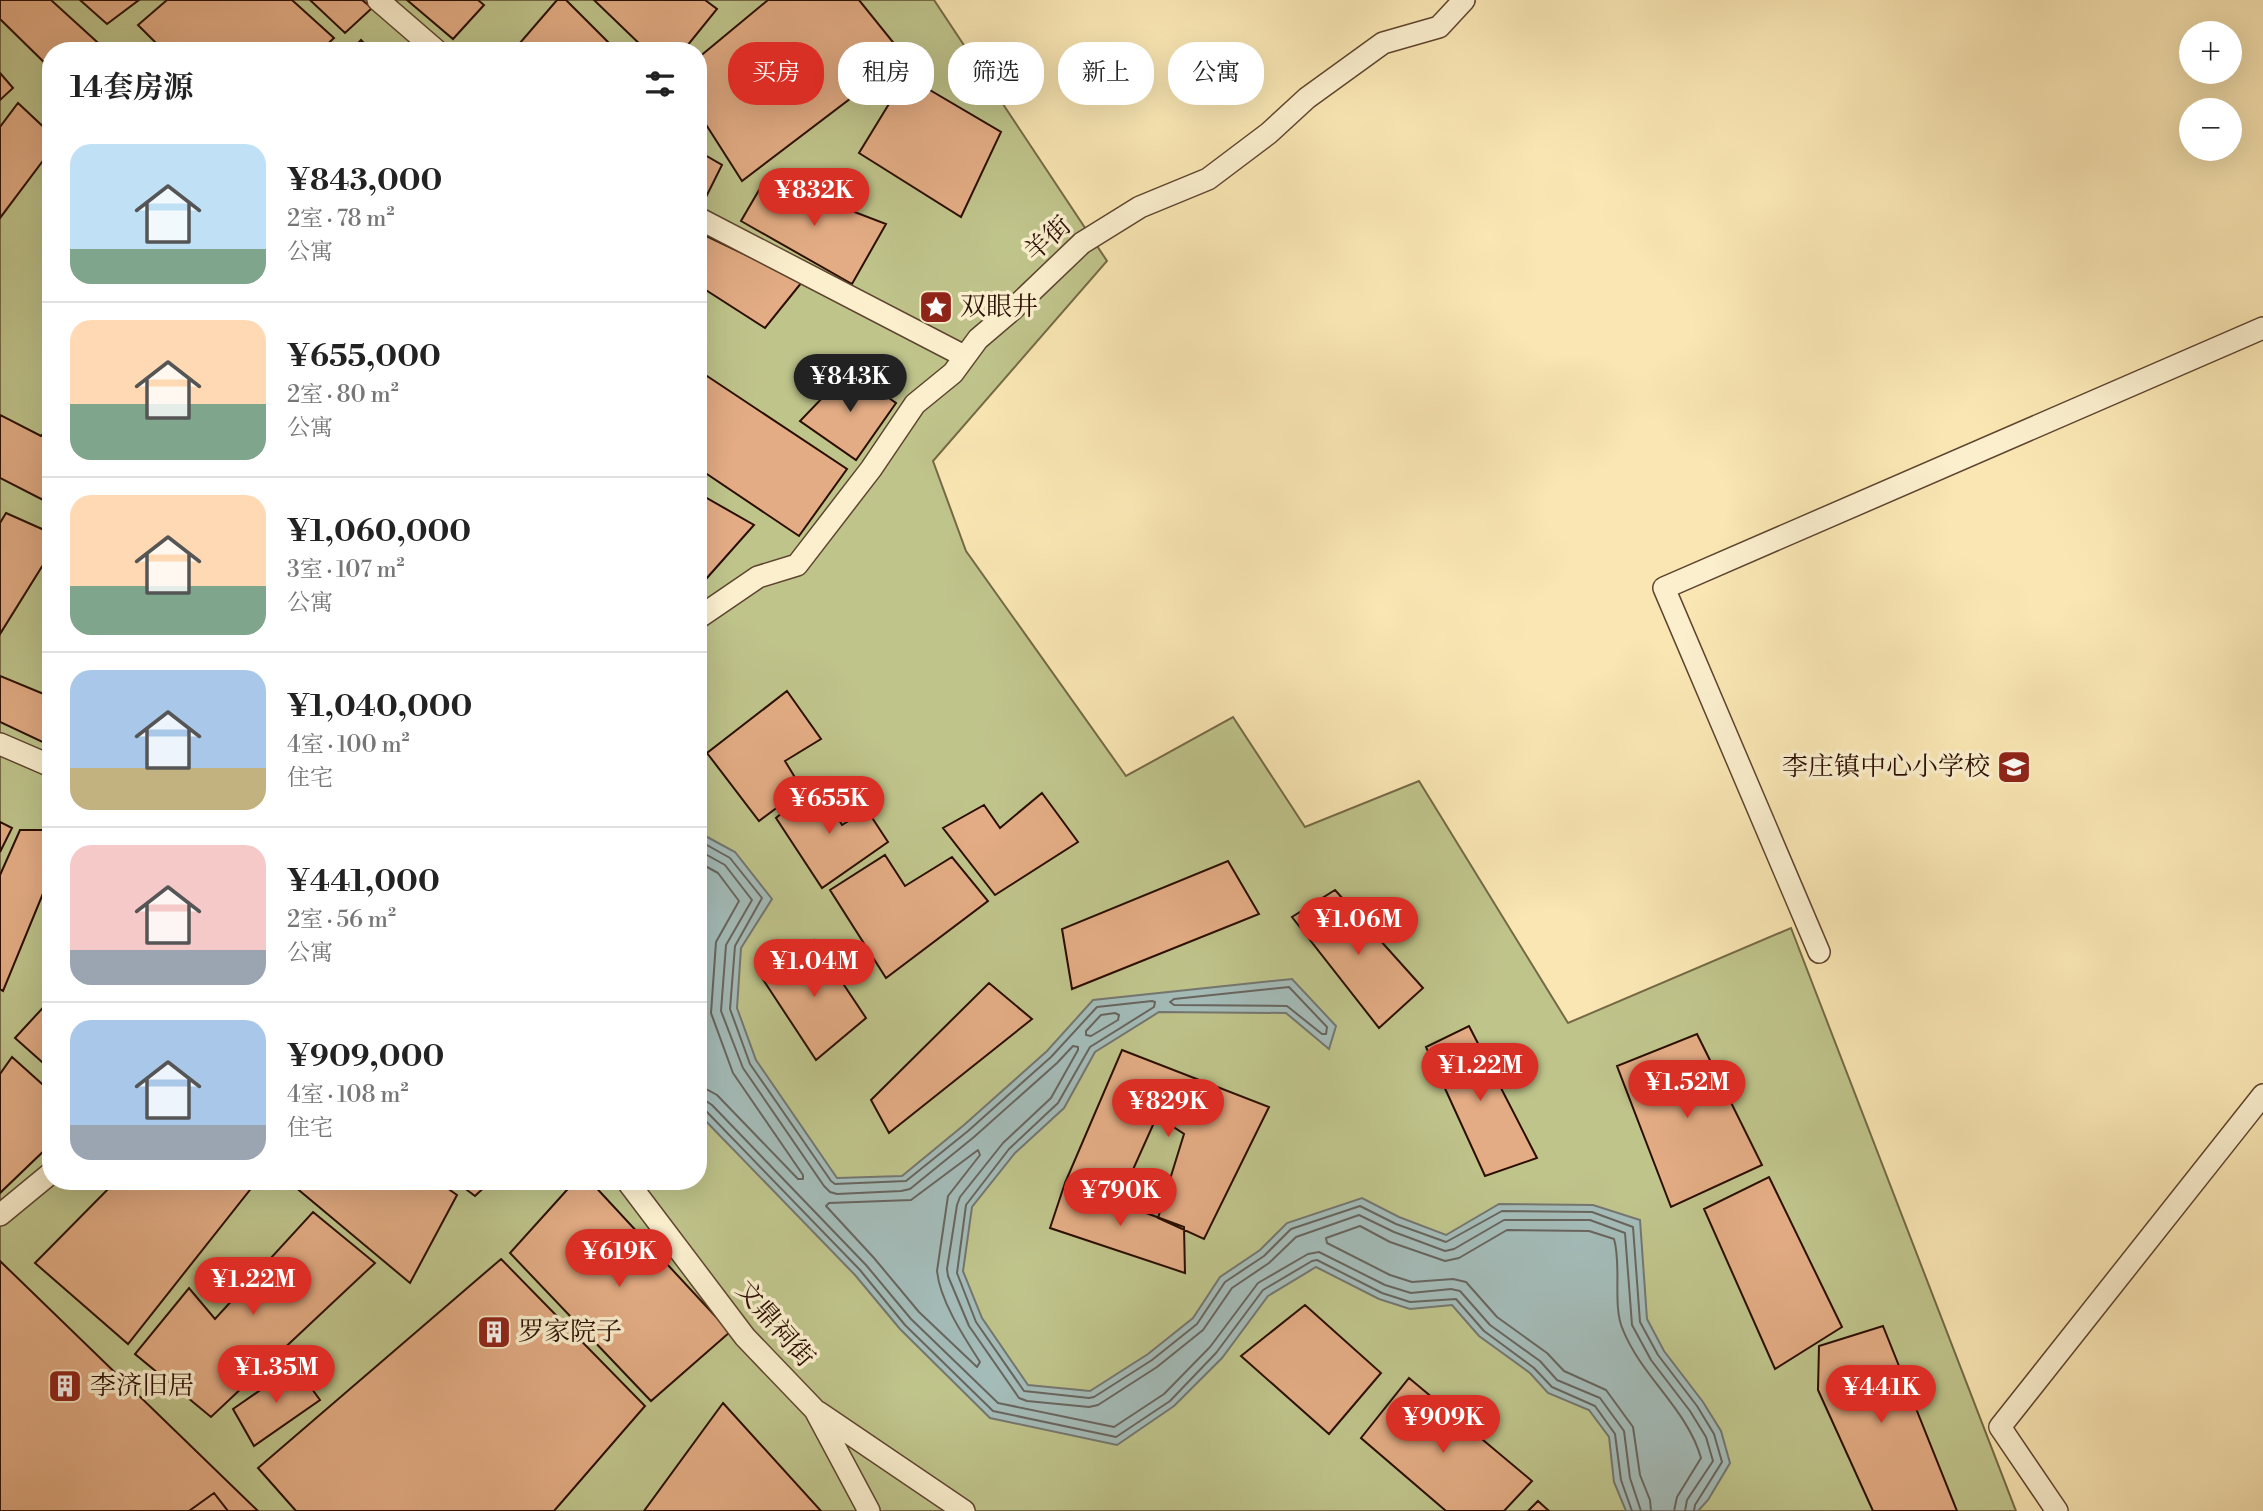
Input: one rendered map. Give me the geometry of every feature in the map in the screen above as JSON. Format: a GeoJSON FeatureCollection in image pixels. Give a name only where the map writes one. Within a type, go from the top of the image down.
{"type":"FeatureCollection","features":[{"type":"Feature","properties":{"kind":"lane"},"geometry":{"type":"LineString","coordinates":[[378,0],[427,42]]}},
{"type":"Feature","properties":{"kind":"lane","name":"羊街"},"geometry":{"type":"LineString","coordinates":[[707,612],[758,577],[797,565],[878,459],[915,404],[953,373],[978,339],[1030,294],[1082,243],[1140,206],[1208,179],[1269,133],[1307,98],[1384,43],[1439,27],[1464,0]]}},
{"type":"Feature","properties":{"kind":"lane"},"geometry":{"type":"LineString","coordinates":[[707,223],[964,356]]}},
{"type":"Feature","properties":{"kind":"lane"},"geometry":{"type":"LineString","coordinates":[[1819,952],[1664,588],[2263,328]]}},
{"type":"Feature","properties":{"kind":"lane"},"geometry":{"type":"LineString","coordinates":[[0,744],[42,762]]}},
{"type":"Feature","properties":{"kind":"lane"},"geometry":{"type":"LineString","coordinates":[[2057,1511],[2000,1427],[2263,1095]]}},
{"type":"Feature","properties":{"kind":"lane"},"geometry":{"type":"LineString","coordinates":[[0,1216],[42,1181]]}},
{"type":"Feature","properties":{"kind":"lane","name":"文鼎祠街"},"geometry":{"type":"LineString","coordinates":[[634,1190],[745,1338],[815,1410],[869,1511]]}},
{"type":"Feature","properties":{"kind":"lane"},"geometry":{"type":"LineString","coordinates":[[815,1410],[964,1511]]}},
{"type":"Feature","properties":{"kind":"green space"},"geometry":{"type":"Polygon","coordinates":[[[0,0],[934,0],[962,42],[948,42],[948,105],[1004,105],[1107,261],[933,461],[966,551],[1126,776],[1233,717],[1305,827],[1419,781],[1568,1023],[1791,928],[2016,1511],[0,1511],[0,0]]]}},
{"type":"Feature","properties":{"kind":"water"},"geometry":{"type":"Polygon","coordinates":[[[707,837],[735,852],[772,899],[741,948],[737,1008],[756,1060],[837,1178],[902,1176],[1047,1051],[1093,1000],[1292,979],[1336,1026],[1329,1049],[1286,1013],[1159,1012],[1095,1052],[1064,1108],[1015,1153],[972,1207],[963,1271],[982,1318],[1028,1385],[1090,1391],[1148,1354],[1193,1318],[1220,1277],[1260,1250],[1287,1223],[1362,1198],[1399,1217],[1446,1235],[1499,1204],[1593,1205],[1640,1220],[1647,1319],[1664,1351],[1703,1402],[1721,1431],[1730,1463],[1708,1500],[1698,1511],[1626,1511],[1614,1482],[1609,1437],[1589,1410],[1548,1393],[1530,1373],[1479,1336],[1452,1305],[1410,1309],[1379,1299],[1316,1267],[1268,1296],[1222,1358],[1174,1406],[1117,1445],[990,1418],[900,1329],[855,1275],[707,1122],[707,837]]]}},
{"type":"Feature","properties":{"kind":"building"},"geometry":{"type":"Polygon","coordinates":[[[0,0],[51,0],[97,42],[42,42],[42,60],[0,19],[0,0]]]}},
{"type":"Feature","properties":{"kind":"building"},"geometry":{"type":"Polygon","coordinates":[[[80,0],[139,0],[107,24],[80,0]]]}},
{"type":"Feature","properties":{"kind":"building"},"geometry":{"type":"Polygon","coordinates":[[[167,0],[292,0],[334,38],[330,42],[155,42],[138,25],[167,0]]]}},
{"type":"Feature","properties":{"kind":"building"},"geometry":{"type":"Polygon","coordinates":[[[310,0],[362,0],[372,8],[345,33],[310,0]]]}},
{"type":"Feature","properties":{"kind":"building"},"geometry":{"type":"Polygon","coordinates":[[[407,0],[478,0],[484,5],[453,39],[407,0]]]}},
{"type":"Feature","properties":{"kind":"building"},"geometry":{"type":"Polygon","coordinates":[[[557,0],[566,0],[608,42],[521,42],[557,0]]]}},
{"type":"Feature","properties":{"kind":"building"},"geometry":{"type":"Polygon","coordinates":[[[594,0],[705,0],[717,9],[690,42],[638,42],[594,0]]]}},
{"type":"Feature","properties":{"kind":"building"},"geometry":{"type":"Polygon","coordinates":[[[768,0],[859,0],[893,42],[838,42],[838,105],[842,105],[742,181],[707,126],[707,51],[768,0]]]}},
{"type":"Feature","properties":{"kind":"building"},"geometry":{"type":"Polygon","coordinates":[[[0,73],[13,88],[0,100],[0,73]]]}},
{"type":"Feature","properties":{"kind":"building"},"geometry":{"type":"Polygon","coordinates":[[[934,93],[948,101],[948,105],[955,105],[1001,132],[961,217],[859,153],[888,105],[934,105],[934,93]]]}},
{"type":"Feature","properties":{"kind":"building"},"geometry":{"type":"Polygon","coordinates":[[[18,103],[42,126],[42,162],[0,218],[0,127],[18,103]]]}},
{"type":"Feature","properties":{"kind":"building"},"geometry":{"type":"Polygon","coordinates":[[[707,156],[722,165],[707,195],[707,156]]]}},
{"type":"Feature","properties":{"kind":"building"},"geometry":{"type":"Polygon","coordinates":[[[766,178],[886,224],[852,284],[741,221],[766,178]]]}},
{"type":"Feature","properties":{"kind":"building"},"geometry":{"type":"Polygon","coordinates":[[[707,236],[802,282],[765,328],[707,291],[707,236]]]}},
{"type":"Feature","properties":{"kind":"building"},"geometry":{"type":"Polygon","coordinates":[[[849,370],[896,403],[856,460],[800,421],[849,370]]]}},
{"type":"Feature","properties":{"kind":"building"},"geometry":{"type":"Polygon","coordinates":[[[707,376],[847,469],[799,536],[707,474],[707,376]]]}},
{"type":"Feature","properties":{"kind":"building"},"geometry":{"type":"Polygon","coordinates":[[[0,415],[42,435],[42,499],[0,478],[0,415]]]}},
{"type":"Feature","properties":{"kind":"building"},"geometry":{"type":"Polygon","coordinates":[[[707,498],[754,525],[707,578],[707,498]]]}},
{"type":"Feature","properties":{"kind":"building"},"geometry":{"type":"Polygon","coordinates":[[[6,513],[42,529],[42,566],[0,634],[0,523],[6,513]]]}},
{"type":"Feature","properties":{"kind":"building"},"geometry":{"type":"Polygon","coordinates":[[[0,676],[42,693],[42,742],[0,722],[0,676]]]}},
{"type":"Feature","properties":{"kind":"building"},"geometry":{"type":"Polygon","coordinates":[[[787,691],[821,739],[785,761],[802,789],[759,821],[707,753],[787,691]]]}},
{"type":"Feature","properties":{"kind":"building"},"geometry":{"type":"Polygon","coordinates":[[[817,783],[842,825],[867,810],[888,842],[822,888],[776,818],[817,783]]]}},
{"type":"Feature","properties":{"kind":"building"},"geometry":{"type":"Polygon","coordinates":[[[1042,793],[1078,842],[995,895],[943,828],[984,805],[1000,828],[1042,793]]]}},
{"type":"Feature","properties":{"kind":"building"},"geometry":{"type":"Polygon","coordinates":[[[0,822],[12,828],[0,852],[0,822]]]}},
{"type":"Feature","properties":{"kind":"building"},"geometry":{"type":"Polygon","coordinates":[[[20,830],[42,830],[42,896],[3,991],[0,989],[0,875],[20,830]]]}},
{"type":"Feature","properties":{"kind":"building"},"geometry":{"type":"Polygon","coordinates":[[[885,855],[905,886],[952,857],[988,901],[886,978],[830,890],[885,855]]]}},
{"type":"Feature","properties":{"kind":"building"},"geometry":{"type":"Polygon","coordinates":[[[1228,861],[1259,914],[1072,989],[1062,929],[1228,861]]]}},
{"type":"Feature","properties":{"kind":"building"},"geometry":{"type":"Polygon","coordinates":[[[1335,890],[1423,988],[1379,1028],[1292,917],[1335,890]]]}},
{"type":"Feature","properties":{"kind":"building"},"geometry":{"type":"Polygon","coordinates":[[[814,940],[866,1018],[816,1060],[760,975],[814,940]]]}},
{"type":"Feature","properties":{"kind":"building"},"geometry":{"type":"Polygon","coordinates":[[[989,983],[1032,1019],[889,1133],[871,1100],[989,983]]]}},
{"type":"Feature","properties":{"kind":"building"},"geometry":{"type":"Polygon","coordinates":[[[42,1009],[42,1062],[15,1038],[42,1009]]]}},
{"type":"Feature","properties":{"kind":"building"},"geometry":{"type":"Polygon","coordinates":[[[1469,1026],[1537,1158],[1485,1176],[1426,1047],[1469,1026]]]}},
{"type":"Feature","properties":{"kind":"building"},"geometry":{"type":"Polygon","coordinates":[[[1697,1034],[1762,1165],[1671,1207],[1617,1066],[1697,1034]]]}},
{"type":"Feature","properties":{"kind":"building"},"geometry":{"type":"Polygon","coordinates":[[[1122,1050],[1269,1107],[1204,1239],[1158,1218],[1184,1134],[1157,1116],[1118,1203],[1065,1183],[1122,1050]]]}},
{"type":"Feature","properties":{"kind":"building"},"geometry":{"type":"Polygon","coordinates":[[[12,1057],[42,1084],[42,1153],[0,1193],[0,1074],[12,1057]]]}},
{"type":"Feature","properties":{"kind":"building"},"geometry":{"type":"Polygon","coordinates":[[[1769,1177],[1842,1327],[1775,1369],[1704,1209],[1769,1177]]]}},
{"type":"Feature","properties":{"kind":"building"},"geometry":{"type":"Polygon","coordinates":[[[1065,1183],[1184,1227],[1185,1273],[1050,1228],[1065,1183]]]}},
{"type":"Feature","properties":{"kind":"building"},"geometry":{"type":"Polygon","coordinates":[[[107,1190],[250,1190],[128,1344],[35,1263],[107,1190]]]}},
{"type":"Feature","properties":{"kind":"building"},"geometry":{"type":"Polygon","coordinates":[[[299,1190],[450,1190],[457,1195],[410,1283],[299,1190]]]}},
{"type":"Feature","properties":{"kind":"building"},"geometry":{"type":"Polygon","coordinates":[[[467,1190],[481,1190],[475,1196],[467,1190]]]}},
{"type":"Feature","properties":{"kind":"building"},"geometry":{"type":"Polygon","coordinates":[[[567,1190],[598,1190],[730,1332],[651,1401],[510,1253],[567,1190]]]}},
{"type":"Feature","properties":{"kind":"building"},"geometry":{"type":"Polygon","coordinates":[[[313,1212],[375,1263],[211,1417],[135,1354],[189,1288],[215,1319],[313,1212]]]}},
{"type":"Feature","properties":{"kind":"building","name":"罗家院子"},"geometry":{"type":"Polygon","coordinates":[[[501,1259],[645,1406],[554,1511],[296,1511],[258,1468],[501,1259]]]}},
{"type":"Feature","properties":{"kind":"building","name":"李济旧居"},"geometry":{"type":"Polygon","coordinates":[[[0,1261],[258,1511],[0,1511],[0,1261]]]}},
{"type":"Feature","properties":{"kind":"building"},"geometry":{"type":"Polygon","coordinates":[[[1305,1305],[1381,1373],[1329,1434],[1241,1356],[1305,1305]]]}},
{"type":"Feature","properties":{"kind":"building"},"geometry":{"type":"Polygon","coordinates":[[[1883,1326],[1957,1511],[1873,1511],[1818,1390],[1819,1346],[1883,1326]]]}},
{"type":"Feature","properties":{"kind":"building"},"geometry":{"type":"Polygon","coordinates":[[[295,1366],[320,1400],[254,1446],[233,1409],[295,1366]]]}},
{"type":"Feature","properties":{"kind":"building"},"geometry":{"type":"Polygon","coordinates":[[[1409,1378],[1532,1481],[1504,1511],[1446,1511],[1361,1438],[1409,1378]]]}},
{"type":"Feature","properties":{"kind":"building"},"geometry":{"type":"Polygon","coordinates":[[[723,1403],[821,1511],[644,1511],[723,1403]]]}},
{"type":"Feature","properties":{"kind":"building"},"geometry":{"type":"Polygon","coordinates":[[[214,1493],[228,1511],[189,1511],[214,1493]]]}},
{"type":"Feature","properties":{"kind":"building"},"geometry":{"type":"Polygon","coordinates":[[[1538,1501],[1549,1511],[1528,1511],[1538,1501]]]}},
{"type":"Feature","properties":{"kind":"place","name":"双眼井"},"geometry":{"type":"Point","coordinates":[936,307]}},
{"type":"Feature","properties":{"kind":"place","name":"李庄镇中心小学校"},"geometry":{"type":"Point","coordinates":[2014,767]}},
{"type":"Feature","properties":{"kind":"place","name":"罗家院子"},"geometry":{"type":"Point","coordinates":[494,1332]}},
{"type":"Feature","properties":{"kind":"place","name":"李济旧居"},"geometry":{"type":"Point","coordinates":[65,1386]}}]}
